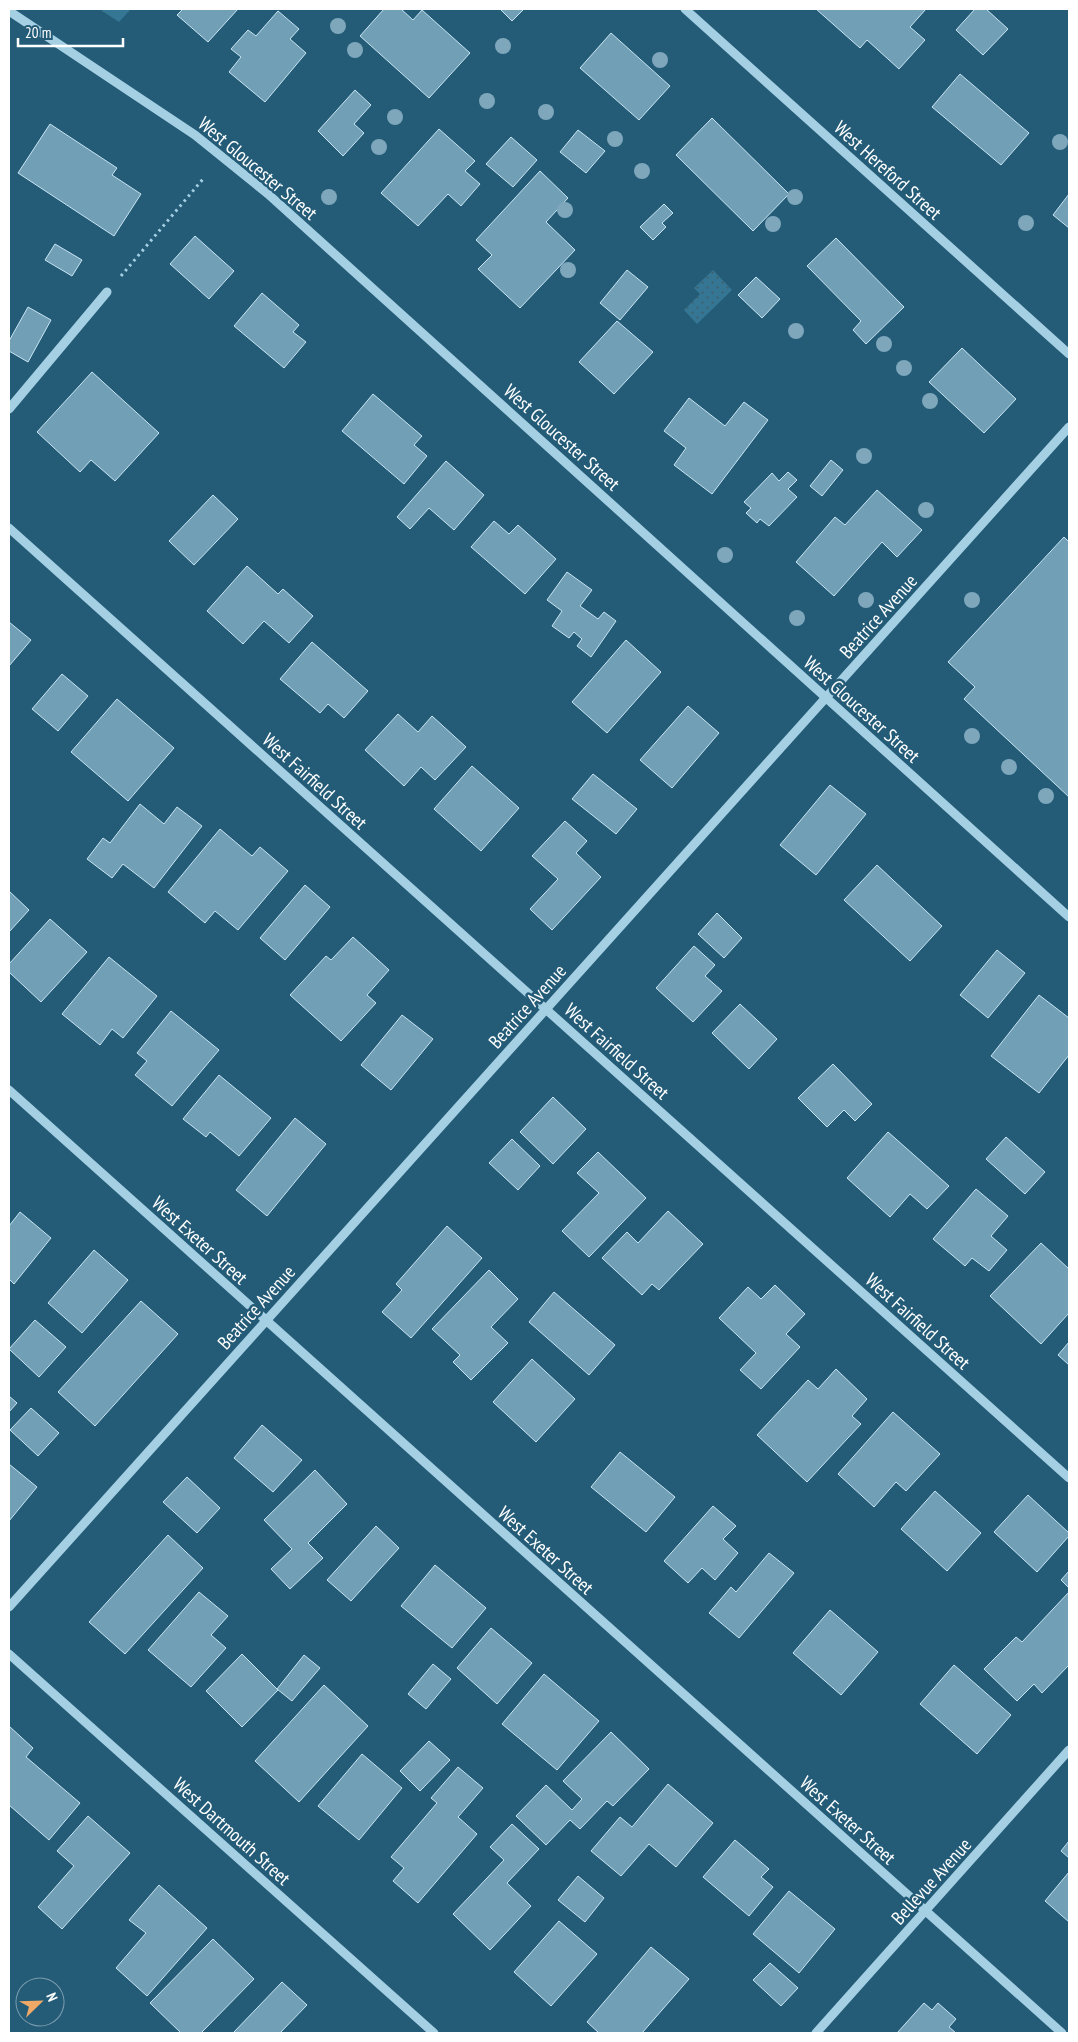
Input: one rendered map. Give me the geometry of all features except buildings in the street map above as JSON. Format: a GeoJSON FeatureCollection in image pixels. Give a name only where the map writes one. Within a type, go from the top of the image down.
{"type":"FeatureCollection","features":[{"type":"Feature","properties":{"kind":"street","name":"West Hereford Street"},"geometry":{"type":"LineString","coordinates":[[685,9],[1069,354]]}},
{"type":"Feature","properties":{"kind":"street","name":"West Gloucester Street"},"geometry":{"type":"LineString","coordinates":[[9,11],[195,135],[261,188],[1069,917]]}},
{"type":"Feature","properties":{"kind":"street"},"geometry":{"type":"LineString","coordinates":[[9,409],[108,292]]}},
{"type":"Feature","properties":{"kind":"street","name":"Beatrice Avenue"},"geometry":{"type":"LineString","coordinates":[[9,1607],[1069,427]]}},
{"type":"Feature","properties":{"kind":"street","name":"West Fairfield Street"},"geometry":{"type":"LineString","coordinates":[[9,528],[1069,1478]]}},
{"type":"Feature","properties":{"kind":"street","name":"West Exeter Street"},"geometry":{"type":"LineString","coordinates":[[9,1090],[1062,2033]]}},
{"type":"Feature","properties":{"kind":"street","name":"West Dartmouth Street"},"geometry":{"type":"LineString","coordinates":[[9,1654],[434,2033]]}},
{"type":"Feature","properties":{"kind":"street","name":"Bellevue Avenue"},"geometry":{"type":"LineString","coordinates":[[816,2033],[1069,1750]]}},
{"type":"Feature","properties":{"kind":"path"},"geometry":{"type":"LineString","coordinates":[[108,292],[203,178]]}},
{"type":"Feature","properties":{"kind":"shaded area"},"geometry":{"type":"Polygon","coordinates":[[[103,9],[131,9],[119,22],[102,11],[103,9]]]}},
{"type":"Feature","properties":{"kind":"shaded area"},"geometry":{"type":"Polygon","coordinates":[[[713,270],[732,290],[697,324],[684,310],[700,294],[694,288],[713,270]]]}}]}
